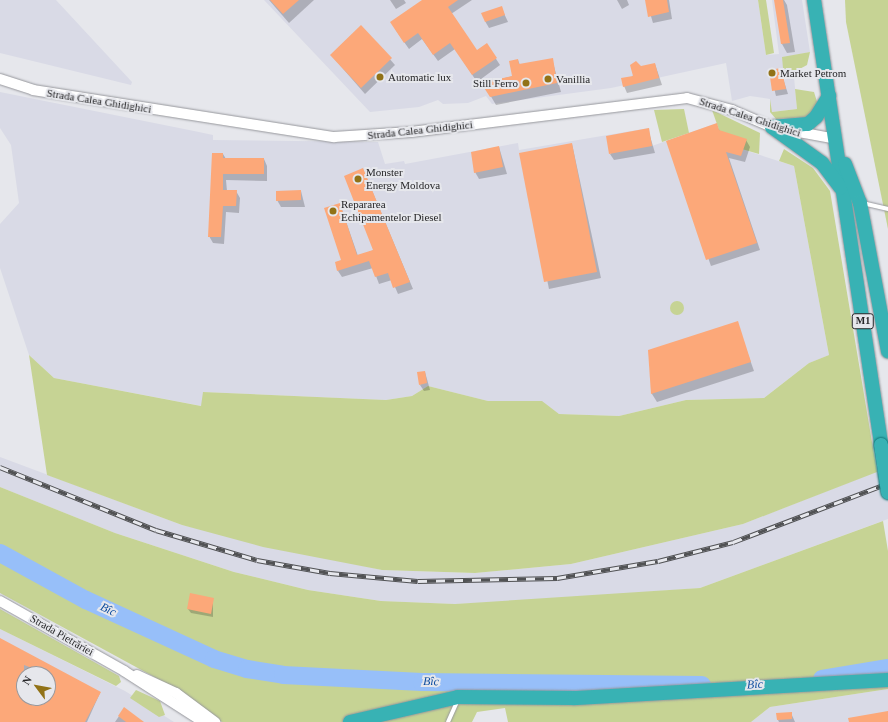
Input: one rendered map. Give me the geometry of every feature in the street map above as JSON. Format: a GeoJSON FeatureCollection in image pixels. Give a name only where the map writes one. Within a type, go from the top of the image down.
{"type":"FeatureCollection","features":[{"type":"Feature","properties":{"kind":"highway","name":"M1"},"geometry":{"type":"LineString","coordinates":[[814,0],[888,492]]}},
{"type":"Feature","properties":{"kind":"highway"},"geometry":{"type":"LineString","coordinates":[[772,127],[808,124],[816,117],[829,96]]}},
{"type":"Feature","properties":{"kind":"highway"},"geometry":{"type":"LineString","coordinates":[[772,127],[822,162],[843,192]]}},
{"type":"Feature","properties":{"kind":"highway","name":"M1"},"geometry":{"type":"LineString","coordinates":[[836,139],[860,203],[888,351]]}},
{"type":"Feature","properties":{"kind":"highway"},"geometry":{"type":"LineString","coordinates":[[350,722],[458,697],[575,698],[888,680]]}},
{"type":"Feature","properties":{"kind":"street","name":"Strada Calea Ghidighici"},"geometry":{"type":"LineString","coordinates":[[0,79],[33,90],[334,137],[412,132],[687,98],[732,110],[772,127],[836,139]]}},
{"type":"Feature","properties":{"kind":"street","name":"Strada Pietrăriei"},"geometry":{"type":"LineString","coordinates":[[0,601],[124,671],[203,722]]}},
{"type":"Feature","properties":{"kind":"street","name":"Strada Pietrăriei"},"geometry":{"type":"LineString","coordinates":[[124,671],[176,693],[215,722]]}},
{"type":"Feature","properties":{"kind":"lane"},"geometry":{"type":"LineString","coordinates":[[860,203],[888,209]]}},
{"type":"Feature","properties":{"kind":"lane"},"geometry":{"type":"LineString","coordinates":[[448,722],[458,697]]}},
{"type":"Feature","properties":{"kind":"shaded area"},"geometry":{"type":"Polygon","coordinates":[[[0,0],[56,0],[132,82],[131,85],[0,53],[0,0]]]}},
{"type":"Feature","properties":{"kind":"shaded area"},"geometry":{"type":"Polygon","coordinates":[[[264,0],[758,0],[766,55],[779,54],[772,0],[802,0],[810,52],[792,56],[797,109],[771,112],[770,99],[750,96],[732,101],[726,63],[611,88],[492,104],[486,96],[468,103],[443,104],[438,100],[419,107],[370,112],[264,0]]]}},
{"type":"Feature","properties":{"kind":"shaded area"},"geometry":{"type":"Polygon","coordinates":[[[0,92],[213,135],[213,140],[378,142],[385,164],[404,161],[405,164],[518,143],[519,150],[649,128],[652,146],[717,123],[732,146],[794,166],[829,355],[809,363],[764,398],[686,400],[619,416],[559,414],[541,401],[488,401],[428,386],[412,396],[386,400],[204,392],[202,406],[54,378],[29,355],[0,268],[0,224],[19,203],[11,145],[0,128],[0,92]]]}},
{"type":"Feature","properties":{"kind":"shaded area"},"geometry":{"type":"Polygon","coordinates":[[[0,457],[182,525],[382,570],[475,573],[571,564],[743,524],[888,467],[888,519],[700,588],[526,601],[455,604],[381,601],[308,590],[234,572],[115,533],[0,487],[0,457]]]}},
{"type":"Feature","properties":{"kind":"shaded area"},"geometry":{"type":"Polygon","coordinates":[[[0,629],[125,691],[174,722],[0,722],[0,629]]]}},
{"type":"Feature","properties":{"kind":"shaded area"},"geometry":{"type":"Polygon","coordinates":[[[888,689],[888,722],[751,722],[770,707],[888,689]]]}},
{"type":"Feature","properties":{"kind":"green space"},"geometry":{"type":"Polygon","coordinates":[[[758,0],[766,0],[774,53],[766,55],[758,0]]]}},
{"type":"Feature","properties":{"kind":"green space"},"geometry":{"type":"Polygon","coordinates":[[[845,0],[888,0],[888,229],[846,22],[845,0]]]}},
{"type":"Feature","properties":{"kind":"green space"},"geometry":{"type":"Polygon","coordinates":[[[810,52],[807,65],[794,72],[783,68],[782,57],[810,52]]]}},
{"type":"Feature","properties":{"kind":"green space"},"geometry":{"type":"Polygon","coordinates":[[[795,89],[814,92],[818,105],[810,117],[776,119],[770,112],[770,99],[772,112],[797,109],[795,89]]]}},
{"type":"Feature","properties":{"kind":"green space"},"geometry":{"type":"Polygon","coordinates":[[[684,109],[689,133],[662,142],[654,110],[684,109]]]}},
{"type":"Feature","properties":{"kind":"green space"},"geometry":{"type":"Polygon","coordinates":[[[712,110],[760,133],[759,154],[724,144],[712,110]]]}},
{"type":"Feature","properties":{"kind":"green space"},"geometry":{"type":"Polygon","coordinates":[[[784,149],[813,168],[830,191],[877,472],[743,524],[571,564],[475,573],[382,570],[263,547],[182,525],[47,475],[29,355],[54,378],[201,406],[203,392],[386,400],[412,396],[428,386],[488,401],[542,401],[559,414],[619,416],[686,400],[764,398],[809,363],[829,355],[794,166],[779,161],[784,149]]]}},
{"type":"Feature","properties":{"kind":"green space"},"geometry":{"type":"Polygon","coordinates":[[[674,301],[680,301],[684,305],[684,311],[680,315],[674,315],[670,311],[670,305],[674,301]]]}},
{"type":"Feature","properties":{"kind":"green space"},"geometry":{"type":"Polygon","coordinates":[[[0,487],[115,533],[234,572],[308,590],[381,601],[455,604],[700,588],[883,521],[888,551],[888,689],[770,707],[751,722],[508,722],[505,708],[477,712],[472,722],[222,722],[158,679],[0,593],[0,487]]]}},
{"type":"Feature","properties":{"kind":"green space"},"geometry":{"type":"Polygon","coordinates":[[[0,609],[119,676],[121,682],[116,686],[0,629],[0,609]]]}},
{"type":"Feature","properties":{"kind":"green space"},"geometry":{"type":"Polygon","coordinates":[[[136,690],[160,701],[165,715],[159,717],[130,698],[136,690]]]}},
{"type":"Feature","properties":{"kind":"building"},"geometry":{"type":"Polygon","coordinates":[[[270,0],[299,0],[283,14],[270,0]]]}},
{"type":"Feature","properties":{"kind":"building"},"geometry":{"type":"Polygon","coordinates":[[[422,0],[458,0],[448,7],[477,50],[487,43],[497,58],[472,75],[450,43],[433,55],[418,33],[404,43],[390,22],[422,0]]]}},
{"type":"Feature","properties":{"kind":"building"},"geometry":{"type":"Polygon","coordinates":[[[645,0],[667,0],[669,12],[648,17],[645,0]]]}},
{"type":"Feature","properties":{"kind":"building"},"geometry":{"type":"Polygon","coordinates":[[[774,0],[783,0],[790,43],[781,44],[774,0]]]}},
{"type":"Feature","properties":{"kind":"building"},"geometry":{"type":"Polygon","coordinates":[[[502,6],[505,15],[485,22],[481,13],[502,6]]]}},
{"type":"Feature","properties":{"kind":"building"},"geometry":{"type":"Polygon","coordinates":[[[361,25],[392,58],[361,88],[330,55],[361,25]]]}},
{"type":"Feature","properties":{"kind":"building"},"geometry":{"type":"Polygon","coordinates":[[[553,58],[557,83],[490,97],[481,83],[512,76],[509,61],[518,59],[519,64],[553,58]]]}},
{"type":"Feature","properties":{"kind":"building"},"geometry":{"type":"Polygon","coordinates":[[[636,61],[641,66],[655,63],[659,78],[623,87],[621,78],[633,76],[630,65],[636,61]]]}},
{"type":"Feature","properties":{"kind":"building"},"geometry":{"type":"Polygon","coordinates":[[[781,68],[786,89],[772,91],[769,70],[781,68]]]}},
{"type":"Feature","properties":{"kind":"building"},"geometry":{"type":"Polygon","coordinates":[[[717,123],[719,130],[747,139],[741,156],[726,152],[757,243],[706,260],[666,141],[717,123]]]}},
{"type":"Feature","properties":{"kind":"building"},"geometry":{"type":"Polygon","coordinates":[[[649,128],[652,146],[609,154],[606,136],[649,128]]]}},
{"type":"Feature","properties":{"kind":"building"},"geometry":{"type":"Polygon","coordinates":[[[572,143],[597,272],[544,282],[519,153],[572,143]]]}},
{"type":"Feature","properties":{"kind":"building"},"geometry":{"type":"Polygon","coordinates":[[[499,146],[503,167],[474,173],[471,152],[499,146]]]}},
{"type":"Feature","properties":{"kind":"building"},"geometry":{"type":"Polygon","coordinates":[[[212,153],[223,153],[223,158],[264,158],[264,174],[223,174],[223,190],[237,190],[236,206],[223,206],[221,237],[208,237],[212,153]]]}},
{"type":"Feature","properties":{"kind":"building"},"geometry":{"type":"Polygon","coordinates":[[[363,168],[410,282],[393,288],[388,273],[375,277],[369,261],[337,271],[335,262],[341,260],[324,208],[340,203],[357,255],[373,250],[344,176],[363,168]]]}},
{"type":"Feature","properties":{"kind":"building"},"geometry":{"type":"Polygon","coordinates":[[[301,190],[301,200],[276,201],[276,191],[301,190]]]}},
{"type":"Feature","properties":{"kind":"building"},"geometry":{"type":"Polygon","coordinates":[[[738,321],[751,362],[651,394],[648,350],[738,321]]]}},
{"type":"Feature","properties":{"kind":"building"},"geometry":{"type":"Polygon","coordinates":[[[425,371],[427,383],[419,385],[417,372],[425,371]]]}},
{"type":"Feature","properties":{"kind":"building"},"geometry":{"type":"Polygon","coordinates":[[[190,593],[214,598],[211,614],[187,609],[190,593]]]}},
{"type":"Feature","properties":{"kind":"building"},"geometry":{"type":"Polygon","coordinates":[[[0,638],[52,666],[16,666],[16,706],[56,706],[56,668],[101,692],[85,722],[0,722],[0,638]]]}},
{"type":"Feature","properties":{"kind":"building"},"geometry":{"type":"Polygon","coordinates":[[[124,707],[144,722],[126,722],[118,716],[124,707]]]}},
{"type":"Feature","properties":{"kind":"building"},"geometry":{"type":"Polygon","coordinates":[[[888,711],[888,722],[849,722],[848,718],[888,711]]]}},
{"type":"Feature","properties":{"kind":"building"},"geometry":{"type":"Polygon","coordinates":[[[792,712],[792,719],[777,720],[776,713],[792,712]]]}},
{"type":"Feature","properties":{"kind":"waterway","name":"Bîc"},"geometry":{"type":"LineString","coordinates":[[0,553],[86,600],[214,659],[247,669],[283,675],[422,682],[702,685]]}},
{"type":"Feature","properties":{"kind":"waterway","name":"Bîc"},"geometry":{"type":"LineString","coordinates":[[822,679],[888,668]]}},
{"type":"Feature","properties":{"kind":"railway"},"geometry":{"type":"LineString","coordinates":[[0,467],[156,530],[257,560],[330,573],[418,581],[557,578],[658,561],[733,542],[888,483]]}},
{"type":"Feature","properties":{"kind":"place","name":"Market Petrom"},"geometry":{"type":"Point","coordinates":[772,73]}},
{"type":"Feature","properties":{"kind":"place","name":"Automatic lux"},"geometry":{"type":"Point","coordinates":[380,77]}},
{"type":"Feature","properties":{"kind":"place","name":"Vanillia"},"geometry":{"type":"Point","coordinates":[548,79]}},
{"type":"Feature","properties":{"kind":"place","name":"Still Ferro"},"geometry":{"type":"Point","coordinates":[526,83]}},
{"type":"Feature","properties":{"kind":"place","name":"Monster Energy Moldova"},"geometry":{"type":"Point","coordinates":[358,179]}},
{"type":"Feature","properties":{"kind":"place","name":"Repararea Echipamentelor Diesel"},"geometry":{"type":"Point","coordinates":[333,211]}}]}
